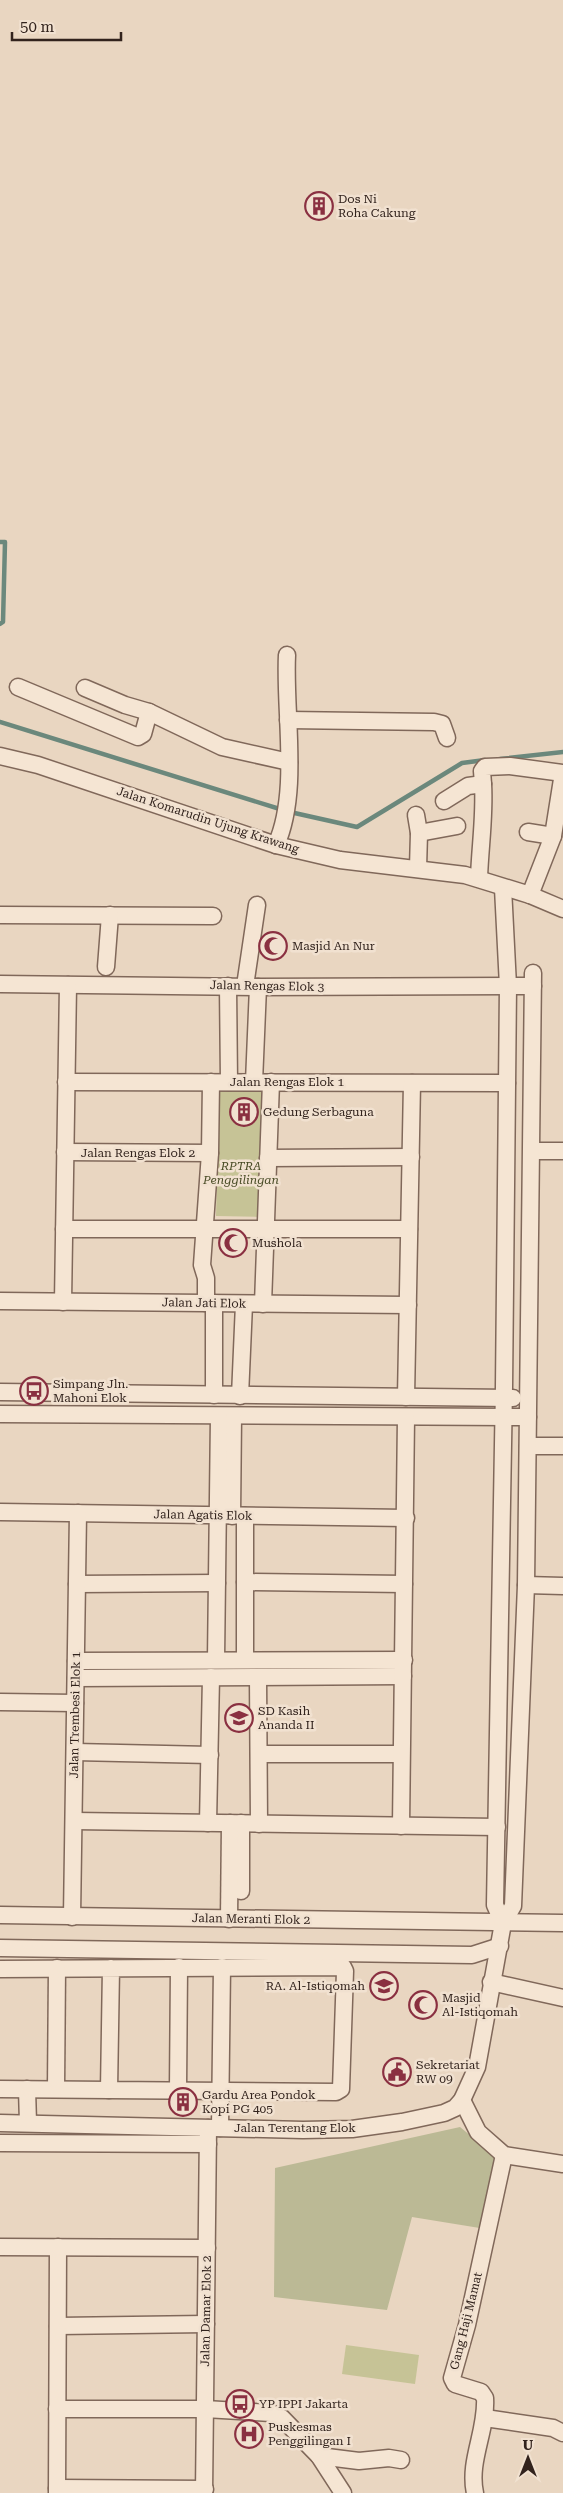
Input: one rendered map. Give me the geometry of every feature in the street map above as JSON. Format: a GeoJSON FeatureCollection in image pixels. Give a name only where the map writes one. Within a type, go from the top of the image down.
{"type":"FeatureCollection","features":[{"type":"Feature","properties":{"kind":"street"},"geometry":{"type":"LineString","coordinates":[[276,845],[283,829],[288,783],[287,655]]}},
{"type":"Feature","properties":{"kind":"street"},"geometry":{"type":"LineString","coordinates":[[18,687],[138,737],[143,734],[149,712]]}},
{"type":"Feature","properties":{"kind":"street"},"geometry":{"type":"LineString","coordinates":[[85,688],[125,705],[149,712],[222,746],[289,762]]}},
{"type":"Feature","properties":{"kind":"street"},"geometry":{"type":"LineString","coordinates":[[288,720],[434,722],[442,724],[447,738]]}},
{"type":"Feature","properties":{"kind":"street","name":"Jalan Komarudin Ujung Krawang"},"geometry":{"type":"LineString","coordinates":[[0,756],[38,765],[276,845],[340,860],[418,868],[479,878],[503,888],[530,895],[563,909]]}},
{"type":"Feature","properties":{"kind":"street"},"geometry":{"type":"LineString","coordinates":[[479,878],[481,821],[485,810],[482,771],[485,767],[510,766],[563,773],[560,817],[530,895]]}},
{"type":"Feature","properties":{"kind":"street"},"geometry":{"type":"LineString","coordinates":[[444,801],[468,786],[483,784]]}},
{"type":"Feature","properties":{"kind":"street"},"geometry":{"type":"LineString","coordinates":[[416,815],[419,833],[418,868]]}},
{"type":"Feature","properties":{"kind":"street"},"geometry":{"type":"LineString","coordinates":[[419,833],[457,826]]}},
{"type":"Feature","properties":{"kind":"street"},"geometry":{"type":"LineString","coordinates":[[528,832],[553,836]]}},
{"type":"Feature","properties":{"kind":"street"},"geometry":{"type":"LineString","coordinates":[[503,888],[508,986],[508,1083],[497,1827],[494,1905],[503,1923]]}},
{"type":"Feature","properties":{"kind":"street"},"geometry":{"type":"LineString","coordinates":[[254,1082],[251,987],[257,905]]}},
{"type":"Feature","properties":{"kind":"street"},"geometry":{"type":"LineString","coordinates":[[0,915],[213,916]]}},
{"type":"Feature","properties":{"kind":"street"},"geometry":{"type":"LineString","coordinates":[[106,967],[110,915]]}},
{"type":"Feature","properties":{"kind":"street","name":"Jalan Rengas Elok 3"},"geometry":{"type":"LineString","coordinates":[[0,984],[251,987],[508,986],[533,979],[532,1151]]}},
{"type":"Feature","properties":{"kind":"street"},"geometry":{"type":"LineString","coordinates":[[62,1302],[68,985]]}},
{"type":"Feature","properties":{"kind":"street"},"geometry":{"type":"LineString","coordinates":[[228,986],[229,1082]]}},
{"type":"Feature","properties":{"kind":"street","name":"Jalan Rengas Elok 1"},"geometry":{"type":"LineString","coordinates":[[66,1082],[508,1083]]}},
{"type":"Feature","properties":{"kind":"street"},"geometry":{"type":"LineString","coordinates":[[211,1082],[210,1153],[202,1265],[206,1278],[226,1395],[232,1516],[245,1582],[244,1660]]}},
{"type":"Feature","properties":{"kind":"street"},"geometry":{"type":"LineString","coordinates":[[263,1304],[271,1082]]}},
{"type":"Feature","properties":{"kind":"street"},"geometry":{"type":"LineString","coordinates":[[406,1397],[412,1083]]}},
{"type":"Feature","properties":{"kind":"street"},"geometry":{"type":"LineString","coordinates":[[563,1151],[532,1151],[526,1585],[513,1906],[503,1923],[477,2067],[462,2100],[478,2132],[504,2155],[563,2164]]}},
{"type":"Feature","properties":{"kind":"street","name":"Jalan Rengas Elok 2"},"geometry":{"type":"LineString","coordinates":[[65,1152],[210,1153]]}},
{"type":"Feature","properties":{"kind":"street"},"geometry":{"type":"LineString","coordinates":[[268,1158],[411,1157]]}},
{"type":"Feature","properties":{"kind":"street"},"geometry":{"type":"LineString","coordinates":[[64,1229],[409,1229]]}},
{"type":"Feature","properties":{"kind":"street","name":"Jalan Jati Elok"},"geometry":{"type":"LineString","coordinates":[[0,1302],[408,1305]]}},
{"type":"Feature","properties":{"kind":"street"},"geometry":{"type":"LineString","coordinates":[[226,1395],[244,1304]]}},
{"type":"Feature","properties":{"kind":"street"},"geometry":{"type":"LineString","coordinates":[[0,1392],[529,1398]]}},
{"type":"Feature","properties":{"kind":"street"},"geometry":{"type":"LineString","coordinates":[[0,1414],[528,1418]]}},
{"type":"Feature","properties":{"kind":"street"},"geometry":{"type":"LineString","coordinates":[[401,1826],[406,1417]]}},
{"type":"Feature","properties":{"kind":"street"},"geometry":{"type":"LineString","coordinates":[[528,1446],[563,1446]]}},
{"type":"Feature","properties":{"kind":"street","name":"Jalan Agatis Elok"},"geometry":{"type":"LineString","coordinates":[[0,1512],[406,1518]]}},
{"type":"Feature","properties":{"kind":"street","name":"Jalan Trembesi Elok 1"},"geometry":{"type":"LineString","coordinates":[[72,1917],[78,1513]]}},
{"type":"Feature","properties":{"kind":"street"},"geometry":{"type":"LineString","coordinates":[[216,1660],[217,1583],[232,1516]]}},
{"type":"Feature","properties":{"kind":"street"},"geometry":{"type":"LineString","coordinates":[[245,1582],[404,1584]]}},
{"type":"Feature","properties":{"kind":"street"},"geometry":{"type":"LineString","coordinates":[[77,1584],[217,1583]]}},
{"type":"Feature","properties":{"kind":"street"},"geometry":{"type":"LineString","coordinates":[[526,1585],[563,1586]]}},
{"type":"Feature","properties":{"kind":"street"},"geometry":{"type":"LineString","coordinates":[[76,1660],[404,1660]]}},
{"type":"Feature","properties":{"kind":"street"},"geometry":{"type":"LineString","coordinates":[[76,1678],[403,1676]]}},
{"type":"Feature","properties":{"kind":"street"},"geometry":{"type":"LineString","coordinates":[[208,1823],[211,1677]]}},
{"type":"Feature","properties":{"kind":"street"},"geometry":{"type":"LineString","coordinates":[[258,1677],[259,1824]]}},
{"type":"Feature","properties":{"kind":"street"},"geometry":{"type":"LineString","coordinates":[[0,1702],[76,1703]]}},
{"type":"Feature","properties":{"kind":"street"},"geometry":{"type":"LineString","coordinates":[[75,1752],[210,1755]]}},
{"type":"Feature","properties":{"kind":"street"},"geometry":{"type":"LineString","coordinates":[[259,1754],[401,1754]]}},
{"type":"Feature","properties":{"kind":"street"},"geometry":{"type":"LineString","coordinates":[[74,1821],[497,1827]]}},
{"type":"Feature","properties":{"kind":"street"},"geometry":{"type":"LineString","coordinates":[[235,1823],[235,1919]]}},
{"type":"Feature","properties":{"kind":"street","name":"Jalan Meranti Elok 2"},"geometry":{"type":"LineString","coordinates":[[0,1914],[72,1917],[563,1923]]}},
{"type":"Feature","properties":{"kind":"street"},"geometry":{"type":"LineString","coordinates":[[0,1948],[472,1955],[500,1946]]}},
{"type":"Feature","properties":{"kind":"street"},"geometry":{"type":"LineString","coordinates":[[472,1955],[495,1964]]}},
{"type":"Feature","properties":{"kind":"street"},"geometry":{"type":"LineString","coordinates":[[178,2090],[179,1967]]}},
{"type":"Feature","properties":{"kind":"street","name":"Jalan Damar Elok 2"},"geometry":{"type":"LineString","coordinates":[[204,2491],[207,2248],[212,2134],[219,2090],[222,1967]]}},
{"type":"Feature","properties":{"kind":"street"},"geometry":{"type":"LineString","coordinates":[[0,1969],[343,1967],[345,1971],[342,2088],[336,2092],[0,2089]]}},
{"type":"Feature","properties":{"kind":"street"},"geometry":{"type":"LineString","coordinates":[[56,1968],[56,2089]]}},
{"type":"Feature","properties":{"kind":"street"},"geometry":{"type":"LineString","coordinates":[[109,2090],[111,1968]]}},
{"type":"Feature","properties":{"kind":"street"},"geometry":{"type":"LineString","coordinates":[[491,1982],[563,1998]]}},
{"type":"Feature","properties":{"kind":"street"},"geometry":{"type":"LineString","coordinates":[[27,2089],[28,2123]]}},
{"type":"Feature","properties":{"kind":"street","name":"Jalan Terentang Elok"},"geometry":{"type":"LineString","coordinates":[[0,2143],[352,2129],[402,2122],[444,2112],[454,2108],[462,2100]]}},
{"type":"Feature","properties":{"kind":"street","name":"Jalan Terentang Elok"},"geometry":{"type":"LineString","coordinates":[[0,2123],[212,2134]]}},
{"type":"Feature","properties":{"kind":"street","name":"Gang Haji Mamat"},"geometry":{"type":"LineString","coordinates":[[485,2418],[485,2398],[481,2392],[455,2384],[452,2378],[467,2324],[504,2155]]}},
{"type":"Feature","properties":{"kind":"street"},"geometry":{"type":"LineString","coordinates":[[0,2247],[207,2248]]}},
{"type":"Feature","properties":{"kind":"street"},"geometry":{"type":"LineString","coordinates":[[58,2247],[57,2490],[204,2491]]}},
{"type":"Feature","properties":{"kind":"street"},"geometry":{"type":"LineString","coordinates":[[58,2326],[206,2324]]}},
{"type":"Feature","properties":{"kind":"street"},"geometry":{"type":"LineString","coordinates":[[57,2409],[205,2408],[271,2413],[282,2418],[318,2456],[343,2493]]}},
{"type":"Feature","properties":{"kind":"street"},"geometry":{"type":"LineString","coordinates":[[475,2493],[475,2458],[481,2443],[485,2418],[553,2428],[563,2433]]}},
{"type":"Feature","properties":{"kind":"street"},"geometry":{"type":"LineString","coordinates":[[318,2456],[351,2460],[389,2458],[401,2460]]}},
{"type":"Feature","properties":{"kind":"green space","name":"RPTRA Penggilingan"},"geometry":{"type":"Polygon","coordinates":[[[266,1084],[266,1217],[216,1216],[220,1085],[266,1084]]]}},
{"type":"Feature","properties":{"kind":"green space"},"geometry":{"type":"Polygon","coordinates":[[[346,2345],[419,2355],[415,2384],[342,2374],[346,2345]]]}},
{"type":"Feature","properties":{"kind":"shaded area"},"geometry":{"type":"Polygon","coordinates":[[[460,2127],[499,2159],[492,2230],[412,2217],[387,2310],[274,2297],[275,2168],[460,2127]]]}},
{"type":"Feature","properties":{"kind":"waterway"},"geometry":{"type":"LineString","coordinates":[[0,542],[5,542],[3,622],[0,624]]}},
{"type":"Feature","properties":{"kind":"waterway"},"geometry":{"type":"LineString","coordinates":[[0,722],[283,810]]}},
{"type":"Feature","properties":{"kind":"waterway"},"geometry":{"type":"LineString","coordinates":[[500,759],[563,752]]}},
{"type":"Feature","properties":{"kind":"waterway"},"geometry":{"type":"LineString","coordinates":[[290,812],[357,827],[462,763],[485,760]]}},
{"type":"Feature","properties":{"kind":"place","name":"Dos Ni Roha Cakung"},"geometry":{"type":"Point","coordinates":[319,206]}},
{"type":"Feature","properties":{"kind":"place","name":"Masjid An Nur"},"geometry":{"type":"Point","coordinates":[273,946]}},
{"type":"Feature","properties":{"kind":"place","name":"Gedung Serbaguna"},"geometry":{"type":"Point","coordinates":[244,1112]}},
{"type":"Feature","properties":{"kind":"place","name":"Mushola"},"geometry":{"type":"Point","coordinates":[233,1243]}},
{"type":"Feature","properties":{"kind":"place","name":"Simpang Jln. Mahoni Elok"},"geometry":{"type":"Point","coordinates":[34,1391]}},
{"type":"Feature","properties":{"kind":"place","name":"SD Kasih Ananda II"},"geometry":{"type":"Point","coordinates":[239,1718]}},
{"type":"Feature","properties":{"kind":"place","name":"RA. Al-Istiqomah"},"geometry":{"type":"Point","coordinates":[384,1986]}},
{"type":"Feature","properties":{"kind":"place","name":"Masjid Al-Istiqomah"},"geometry":{"type":"Point","coordinates":[423,2005]}},
{"type":"Feature","properties":{"kind":"place","name":"Sekretariat RW 09"},"geometry":{"type":"Point","coordinates":[397,2072]}},
{"type":"Feature","properties":{"kind":"place","name":"Gardu Area Pondok Kopi PG 405"},"geometry":{"type":"Point","coordinates":[183,2102]}},
{"type":"Feature","properties":{"kind":"place","name":"YP IPPI Jakarta"},"geometry":{"type":"Point","coordinates":[240,2404]}},
{"type":"Feature","properties":{"kind":"place","name":"Puskesmas Penggilingan I"},"geometry":{"type":"Point","coordinates":[249,2434]}}]}
